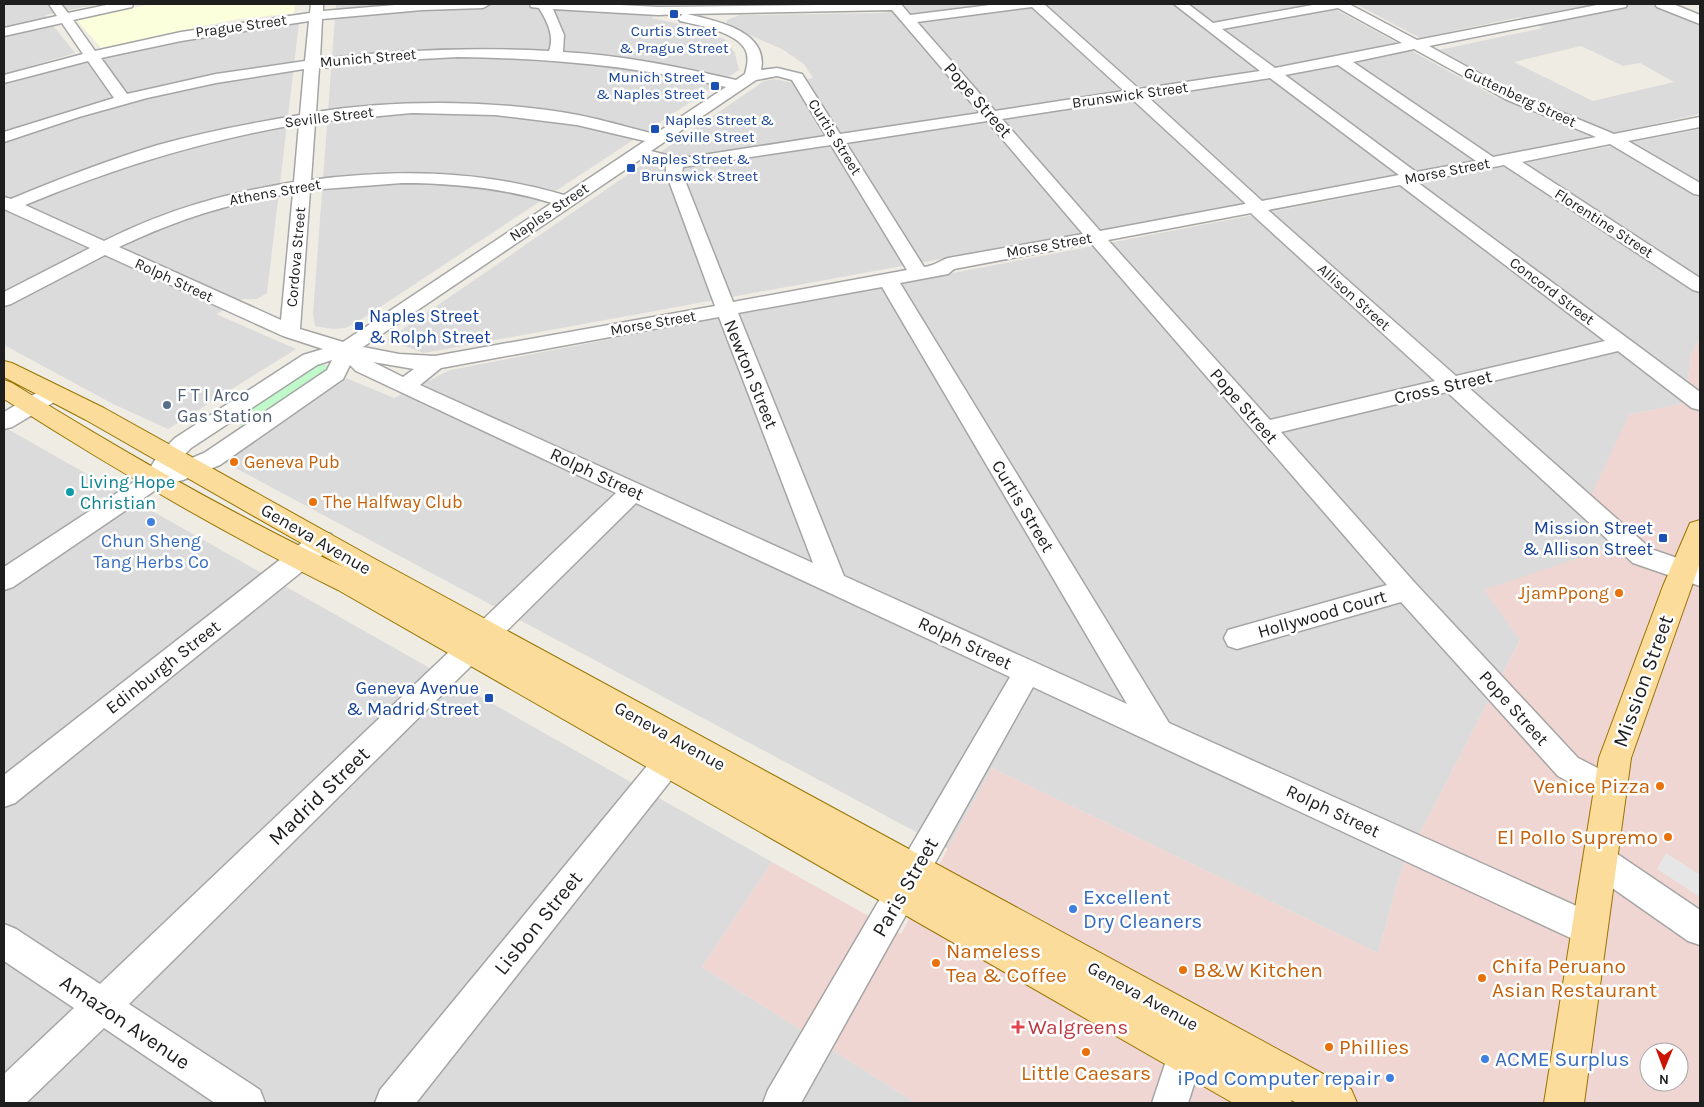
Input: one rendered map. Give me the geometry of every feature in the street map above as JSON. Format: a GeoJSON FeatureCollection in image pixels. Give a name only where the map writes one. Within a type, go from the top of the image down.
{"type":"FeatureCollection","features":[{"type":"Feature","properties":{"kind":"main road","name":"Geneva Avenue"},"geometry":{"type":"LineString","coordinates":[[4,368],[43,400],[74,432],[273,546],[311,550]]}},
{"type":"Feature","properties":{"kind":"main road","name":"Geneva Avenue"},"geometry":{"type":"LineString","coordinates":[[4,388],[43,400],[192,468],[311,550],[1191,1040],[1337,1103]]}},
{"type":"Feature","properties":{"kind":"main road","name":"Mission Street"},"geometry":{"type":"LineString","coordinates":[[1564,1103],[1598,860],[1615,758],[1677,586],[1693,573],[1700,530]]}},
{"type":"Feature","properties":{"kind":"main road","name":"Geneva Avenue"},"geometry":{"type":"LineString","coordinates":[[1191,1040],[1272,1103]]}},
{"type":"Feature","properties":{"kind":"street"},"geometry":{"type":"LineString","coordinates":[[54,4],[122,100]]}},
{"type":"Feature","properties":{"kind":"street"},"geometry":{"type":"LineString","coordinates":[[4,32],[127,4]]}},
{"type":"Feature","properties":{"kind":"street","name":"Prague Street"},"geometry":{"type":"LineString","coordinates":[[4,79],[91,56],[316,10],[484,4]]}},
{"type":"Feature","properties":{"kind":"street"},"geometry":{"type":"LineString","coordinates":[[536,4],[658,11],[796,6],[864,7],[899,10],[1028,4]]}},
{"type":"Feature","properties":{"kind":"street"},"geometry":{"type":"LineString","coordinates":[[543,4],[551,18],[558,40],[558,50],[555,54]]}},
{"type":"Feature","properties":{"kind":"street"},"geometry":{"type":"LineString","coordinates":[[846,4],[864,7]]}},
{"type":"Feature","properties":{"kind":"street","name":"Allison Street"},"geometry":{"type":"LineString","coordinates":[[1037,4],[1253,201],[1254,207],[1642,556],[1693,573]]}},
{"type":"Feature","properties":{"kind":"street","name":"Concord Street"},"geometry":{"type":"LineString","coordinates":[[1180,4],[1274,73],[1408,179],[1700,403]]}},
{"type":"Feature","properties":{"kind":"street"},"geometry":{"type":"LineString","coordinates":[[1211,27],[1339,4]]}},
{"type":"Feature","properties":{"kind":"street","name":"Guttenberg Street"},"geometry":{"type":"LineString","coordinates":[[1339,4],[1510,96],[1614,139],[1700,190]]}},
{"type":"Feature","properties":{"kind":"street","name":"Brunswick Street"},"geometry":{"type":"LineString","coordinates":[[638,152],[662,161],[675,163],[1137,94],[1274,73],[1400,46],[1416,45],[1620,4]]}},
{"type":"Feature","properties":{"kind":"street"},"geometry":{"type":"LineString","coordinates":[[1662,4],[1700,20]]}},
{"type":"Feature","properties":{"kind":"street","name":"Cordova Street"},"geometry":{"type":"LineString","coordinates":[[290,332],[316,10]]}},
{"type":"Feature","properties":{"kind":"street","name":"Pope Street"},"geometry":{"type":"LineString","coordinates":[[899,10],[1406,590],[1568,767],[1610,790]]}},
{"type":"Feature","properties":{"kind":"street"},"geometry":{"type":"LineString","coordinates":[[658,11],[737,35],[767,50]]}},
{"type":"Feature","properties":{"kind":"street"},"geometry":{"type":"LineString","coordinates":[[745,80],[756,59],[749,42]]}},
{"type":"Feature","properties":{"kind":"street","name":"Munich Street"},"geometry":{"type":"LineString","coordinates":[[4,137],[70,114],[199,82],[312,64],[436,53],[506,52],[555,54],[745,80]]}},
{"type":"Feature","properties":{"kind":"street","name":"Curtis Street"},"geometry":{"type":"LineString","coordinates":[[780,58],[791,68],[797,77],[919,274]]}},
{"type":"Feature","properties":{"kind":"street"},"geometry":{"type":"LineString","coordinates":[[1341,60],[1490,163]]}},
{"type":"Feature","properties":{"kind":"street"},"geometry":{"type":"LineString","coordinates":[[745,80],[777,72],[797,77]]}},
{"type":"Feature","properties":{"kind":"street","name":"Naples Street"},"geometry":{"type":"LineString","coordinates":[[155,479],[160,467],[183,443],[310,360],[347,348],[745,80]]}},
{"type":"Feature","properties":{"kind":"street","name":"Seville Street"},"geometry":{"type":"LineString","coordinates":[[7,204],[85,174],[159,150],[232,132],[307,119],[400,110],[494,109],[583,120],[657,139]]}},
{"type":"Feature","properties":{"kind":"street","name":"Morse Street"},"geometry":{"type":"LineString","coordinates":[[406,385],[435,363],[941,270],[948,264],[1408,179],[1700,122]]}},
{"type":"Feature","properties":{"kind":"street","name":"Florentine Street"},"geometry":{"type":"LineString","coordinates":[[1508,160],[1700,286]]}},
{"type":"Feature","properties":{"kind":"street","name":"Newton Street"},"geometry":{"type":"LineString","coordinates":[[675,163],[674,173],[834,583]]}},
{"type":"Feature","properties":{"kind":"street","name":"Athens Street"},"geometry":{"type":"LineString","coordinates":[[4,300],[154,224],[204,206],[251,194],[376,178],[452,177],[509,185],[565,202]]}},
{"type":"Feature","properties":{"kind":"street","name":"Rolph Street"},"geometry":{"type":"LineString","coordinates":[[7,204],[290,332],[315,341],[393,361],[412,364],[435,363]]}},
{"type":"Feature","properties":{"kind":"street","name":"Curtis Street"},"geometry":{"type":"LineString","coordinates":[[888,280],[1159,732]]}},
{"type":"Feature","properties":{"kind":"street","name":"Cross Street"},"geometry":{"type":"LineString","coordinates":[[1264,429],[1621,344]]}},
{"type":"Feature","properties":{"kind":"street","name":"Naples Street"},"geometry":{"type":"LineString","coordinates":[[4,580],[155,479],[192,468],[212,459],[336,374],[347,348]]}},
{"type":"Feature","properties":{"kind":"street","name":"Rolph Street"},"geometry":{"type":"LineString","coordinates":[[347,348],[363,366],[1588,929]]}},
{"type":"Feature","properties":{"kind":"street"},"geometry":{"type":"LineString","coordinates":[[4,422],[43,400]]}},
{"type":"Feature","properties":{"kind":"street","name":"Madrid Street"},"geometry":{"type":"LineString","coordinates":[[4,1099],[633,491]]}},
{"type":"Feature","properties":{"kind":"street","name":"Edinburgh Street"},"geometry":{"type":"LineString","coordinates":[[4,793],[311,550]]}},
{"type":"Feature","properties":{"kind":"street","name":"Hollywood Court"},"geometry":{"type":"LineString","coordinates":[[1238,638],[1406,590]]}},
{"type":"Feature","properties":{"kind":"street","name":"Paris Street"},"geometry":{"type":"LineString","coordinates":[[781,1103],[1028,672]]}},
{"type":"Feature","properties":{"kind":"street","name":"Lisbon Street"},"geometry":{"type":"LineString","coordinates":[[393,1103],[676,753]]}},
{"type":"Feature","properties":{"kind":"street"},"geometry":{"type":"LineString","coordinates":[[1598,860],[1700,929]]}},
{"type":"Feature","properties":{"kind":"street","name":"Amazon Avenue"},"geometry":{"type":"LineString","coordinates":[[4,941],[247,1103]]}},
{"type":"Feature","properties":{"kind":"street"},"geometry":{"type":"LineString","coordinates":[[1170,1103],[1191,1040]]}},
{"type":"Feature","properties":{"kind":"shaded area"},"geometry":{"type":"Polygon","coordinates":[[[4,4],[99,4],[45,15],[75,53],[4,74],[4,4]]]}},
{"type":"Feature","properties":{"kind":"shaded area"},"geometry":{"type":"Polygon","coordinates":[[[152,4],[295,4],[294,13],[232,20],[101,48],[76,19],[152,4]]]}},
{"type":"Feature","properties":{"kind":"shaded area"},"geometry":{"type":"Polygon","coordinates":[[[336,4],[790,4],[659,6],[652,18],[701,29],[726,40],[735,53],[739,70],[365,317],[346,328],[333,329],[315,326],[313,314],[336,4]]]}},
{"type":"Feature","properties":{"kind":"shaded area"},"geometry":{"type":"Polygon","coordinates":[[[905,4],[1326,4],[1494,96],[1593,138],[1479,161],[424,353],[387,340],[764,81],[775,79],[788,82],[813,78],[804,64],[782,49],[726,25],[727,20],[740,15],[883,13],[907,10],[905,4]]]}},
{"type":"Feature","properties":{"kind":"shaded area"},"geometry":{"type":"Polygon","coordinates":[[[1356,4],[1650,4],[1700,25],[1700,114],[1614,133],[1525,96],[1439,50],[1543,28],[1520,17],[1420,38],[1356,4]],[[1581,46],[1514,62],[1593,101],[1674,82],[1640,63],[1623,66],[1581,46]]]}},
{"type":"Feature","properties":{"kind":"shaded area"},"geometry":{"type":"Polygon","coordinates":[[[299,23],[267,293],[257,299],[243,299],[216,314],[296,349],[168,429],[113,404],[4,345],[4,85],[66,67],[180,40],[299,23]]]}},
{"type":"Feature","properties":{"kind":"shaded area"},"geometry":{"type":"Polygon","coordinates":[[[1700,129],[1700,338],[1691,354],[1685,403],[1629,415],[1638,538],[1520,640],[1402,868],[1378,953],[992,768],[948,849],[224,462],[346,378],[394,398],[450,370],[1700,129]]]}},
{"type":"Feature","properties":{"kind":"shaded area"},"geometry":{"type":"Polygon","coordinates":[[[1700,338],[1700,1103],[916,1103],[702,967],[772,862],[901,934],[992,768],[1378,953],[1402,868],[1520,640],[1484,590],[1637,538],[1591,496],[1629,415],[1685,403],[1691,354],[1700,338]]]}},
{"type":"Feature","properties":{"kind":"shaded area"},"geometry":{"type":"Polygon","coordinates":[[[4,427],[772,862],[702,967],[916,1103],[4,1103],[4,427]]]}},
{"type":"Feature","properties":{"kind":"shaded area"},"geometry":{"type":"Polygon","coordinates":[[[1666,853],[1700,875],[1700,897],[1657,869],[1666,853]]]}},
{"type":"Feature","properties":{"kind":"green space"},"geometry":{"type":"Polygon","coordinates":[[[316,361],[334,369],[246,428],[228,419],[316,361]]]}},
{"type":"Feature","properties":{"kind":"place","name":"Curtis Street & Prague Street"},"geometry":{"type":"Point","coordinates":[674,14]}},
{"type":"Feature","properties":{"kind":"place","name":"Munich Street & Naples Street"},"geometry":{"type":"Point","coordinates":[715,86]}},
{"type":"Feature","properties":{"kind":"place","name":"Naples Street & Seville Street"},"geometry":{"type":"Point","coordinates":[655,129]}},
{"type":"Feature","properties":{"kind":"place","name":"Naples Street & Brunswick Street"},"geometry":{"type":"Point","coordinates":[631,168]}},
{"type":"Feature","properties":{"kind":"place","name":"Naples Street & Rolph Street"},"geometry":{"type":"Point","coordinates":[359,326]}},
{"type":"Feature","properties":{"kind":"place","name":"F T I Arco Gas Station"},"geometry":{"type":"Point","coordinates":[167,405]}},
{"type":"Feature","properties":{"kind":"place","name":"Geneva Pub"},"geometry":{"type":"Point","coordinates":[234,462]}},
{"type":"Feature","properties":{"kind":"place","name":"Living Hope Christian"},"geometry":{"type":"Point","coordinates":[70,492]}},
{"type":"Feature","properties":{"kind":"place","name":"The Halfway Club"},"geometry":{"type":"Point","coordinates":[313,502]}},
{"type":"Feature","properties":{"kind":"place","name":"Chun Sheng Tang Herbs Co"},"geometry":{"type":"Point","coordinates":[151,522]}},
{"type":"Feature","properties":{"kind":"place","name":"Mission Street & Allison Street"},"geometry":{"type":"Point","coordinates":[1663,538]}},
{"type":"Feature","properties":{"kind":"place","name":"JjamPpong"},"geometry":{"type":"Point","coordinates":[1619,593]}},
{"type":"Feature","properties":{"kind":"place","name":"Geneva Avenue & Madrid Street"},"geometry":{"type":"Point","coordinates":[489,698]}},
{"type":"Feature","properties":{"kind":"place","name":"Venice Pizza"},"geometry":{"type":"Point","coordinates":[1660,786]}},
{"type":"Feature","properties":{"kind":"place","name":"El Pollo Supremo"},"geometry":{"type":"Point","coordinates":[1668,837]}},
{"type":"Feature","properties":{"kind":"place","name":"Excellent Dry Cleaners"},"geometry":{"type":"Point","coordinates":[1073,909]}},
{"type":"Feature","properties":{"kind":"place","name":"Nameless Tea & Coffee"},"geometry":{"type":"Point","coordinates":[936,963]}},
{"type":"Feature","properties":{"kind":"place","name":"B&W Kitchen"},"geometry":{"type":"Point","coordinates":[1183,970]}},
{"type":"Feature","properties":{"kind":"place","name":"Chifa Peruano Asian Restaurant"},"geometry":{"type":"Point","coordinates":[1482,978]}},
{"type":"Feature","properties":{"kind":"place","name":"Walgreens"},"geometry":{"type":"Point","coordinates":[1018,1027]}},
{"type":"Feature","properties":{"kind":"place","name":"Phillies"},"geometry":{"type":"Point","coordinates":[1329,1047]}},
{"type":"Feature","properties":{"kind":"place","name":"Little Caesars"},"geometry":{"type":"Point","coordinates":[1086,1052]}},
{"type":"Feature","properties":{"kind":"place","name":"ACME Surplus"},"geometry":{"type":"Point","coordinates":[1485,1059]}},
{"type":"Feature","properties":{"kind":"place","name":"iPod Computer repair"},"geometry":{"type":"Point","coordinates":[1390,1078]}}]}
